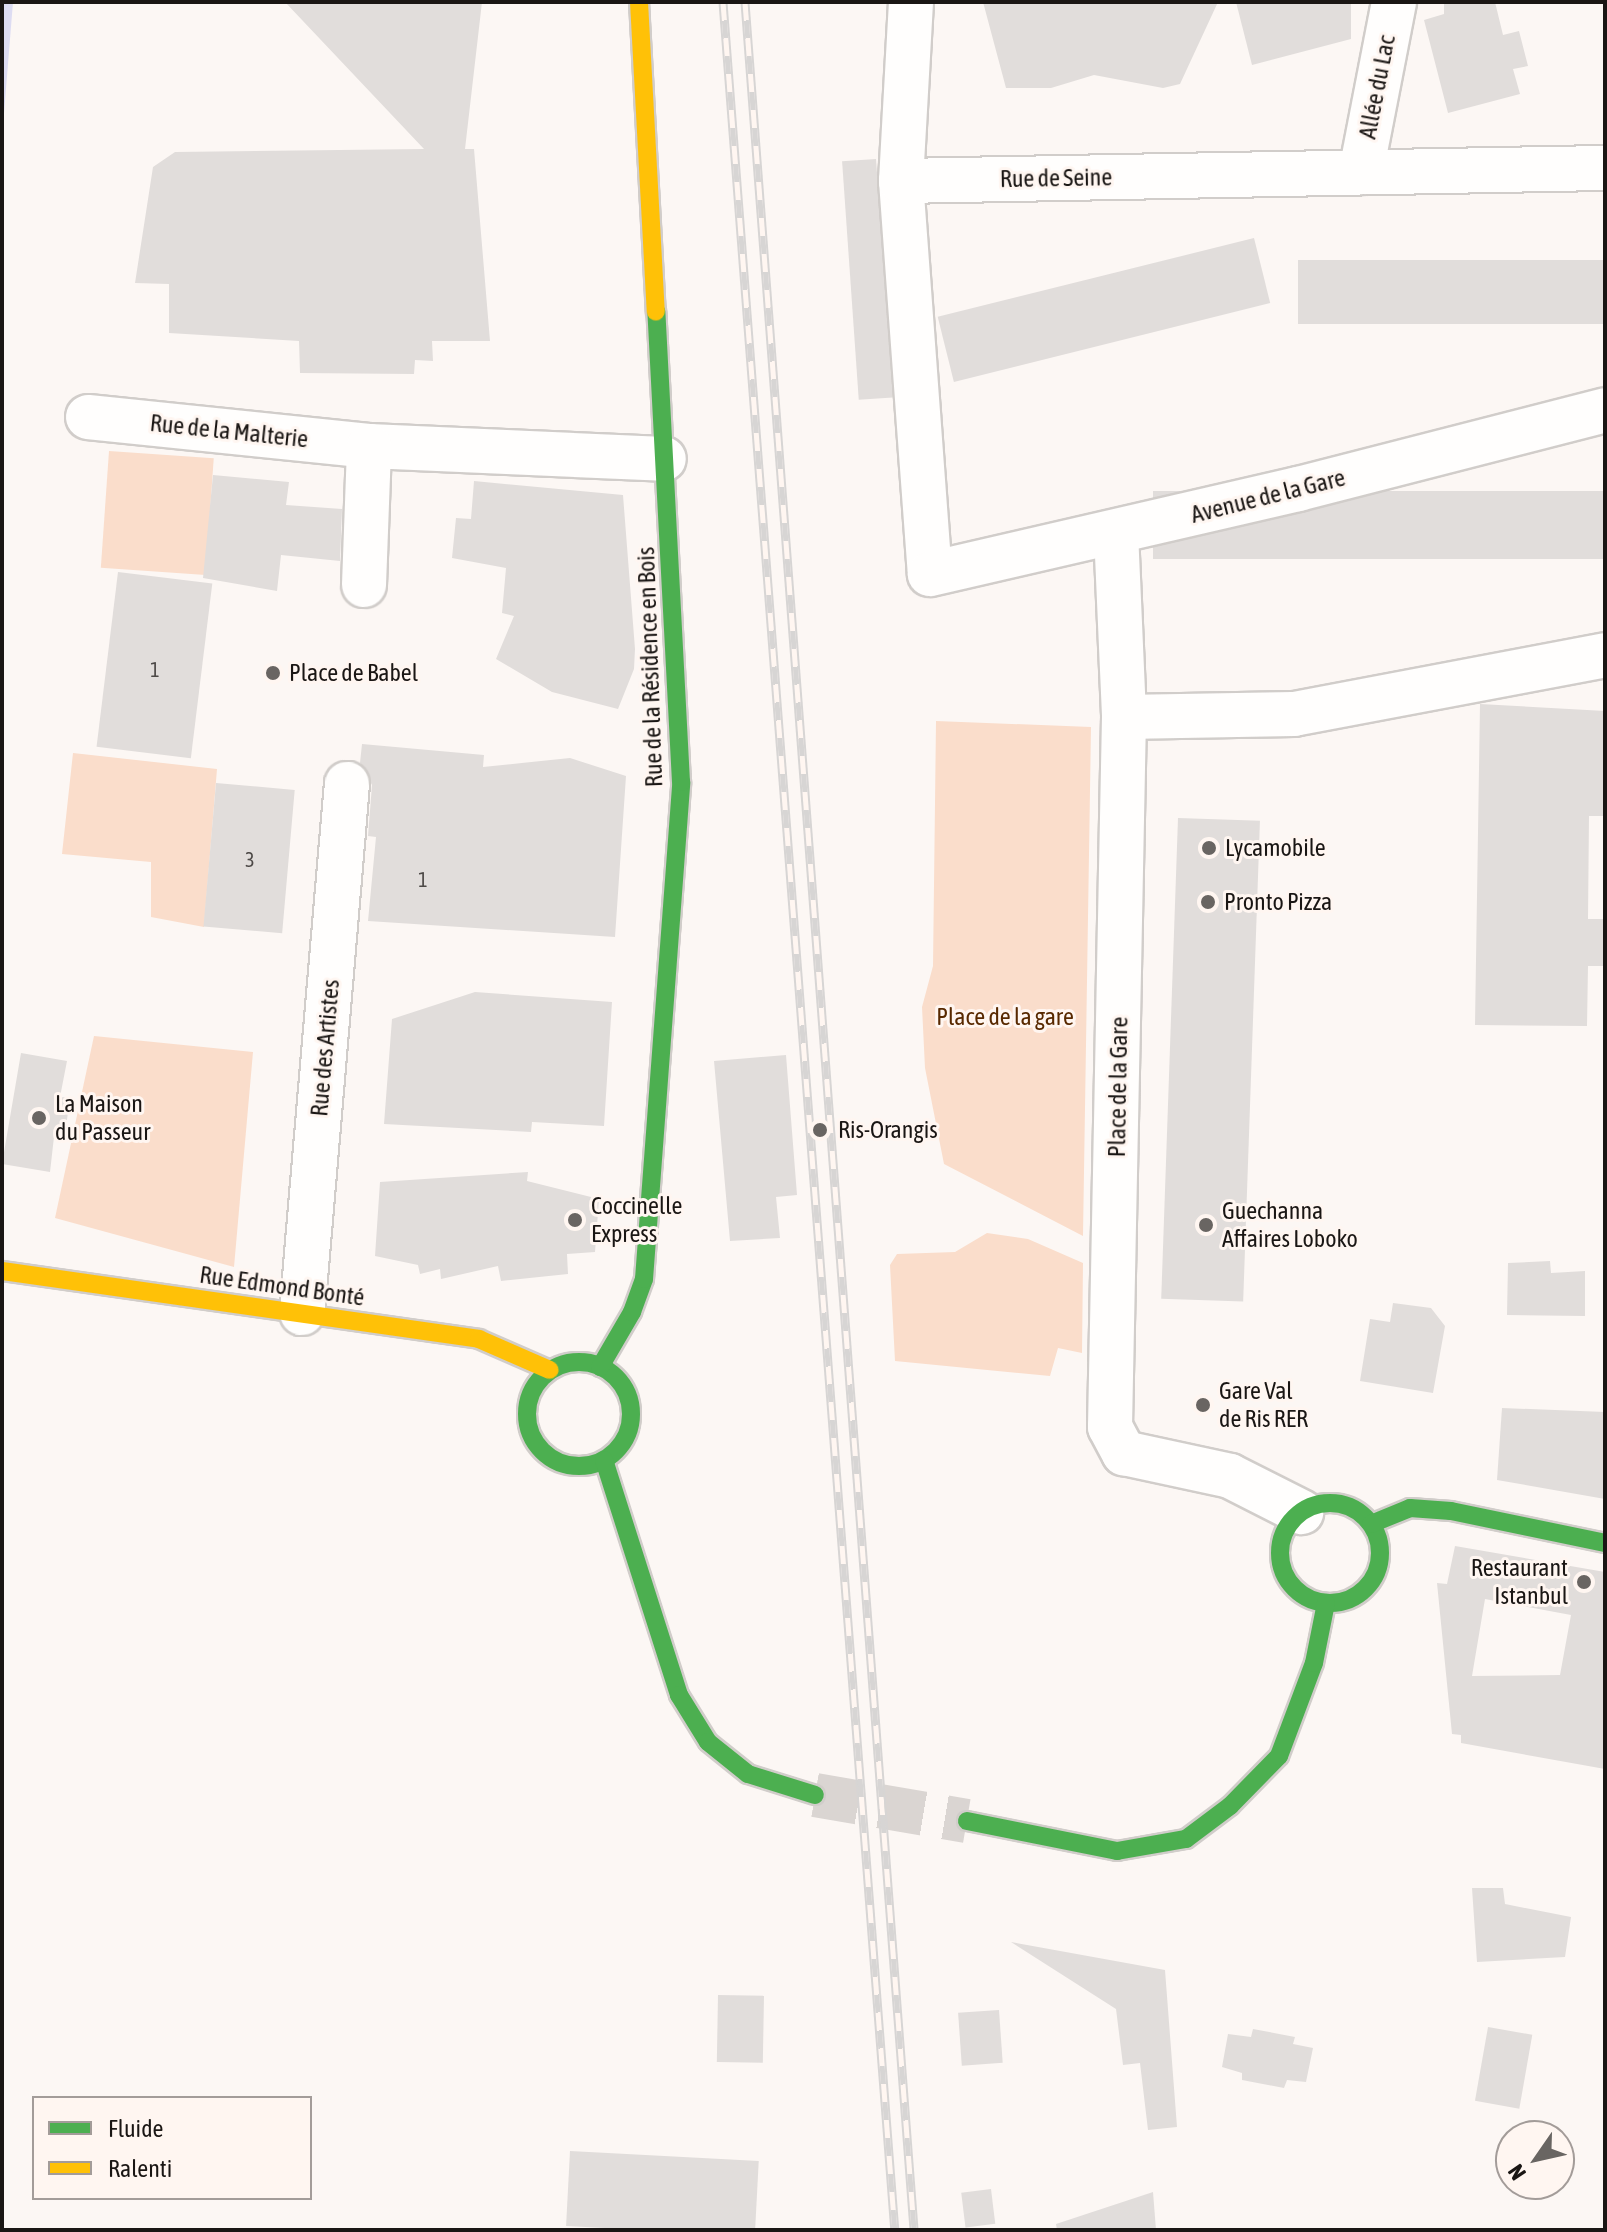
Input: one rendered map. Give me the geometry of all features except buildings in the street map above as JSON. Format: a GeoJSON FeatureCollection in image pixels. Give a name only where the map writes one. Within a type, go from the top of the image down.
{"type":"FeatureCollection","features":[{"type":"Feature","properties":{"kind":"main road","name":"Rue de la Résidence en Bois"},"geometry":{"type":"LineString","coordinates":[[600,1367],[632,1312],[644,1279],[673,928],[682,733],[639,2]]}},
{"type":"Feature","properties":{"kind":"main road","name":"Rue Edmond Bonté"},"geometry":{"type":"LineString","coordinates":[[2,1271],[479,1339],[550,1370]]}},
{"type":"Feature","properties":{"kind":"main road"},"geometry":{"type":"LineString","coordinates":[[581,1361],[600,1367],[623,1384],[631,1406],[630,1428],[618,1449],[604,1460],[569,1466],[535,1443],[527,1403],[536,1382],[550,1370],[581,1361]]}},
{"type":"Feature","properties":{"kind":"main road"},"geometry":{"type":"LineString","coordinates":[[604,1460],[679,1695],[708,1742],[748,1774],[815,1795]]}},
{"type":"Feature","properties":{"kind":"main road"},"geometry":{"type":"LineString","coordinates":[[1331,1502],[1360,1513],[1371,1524],[1379,1546],[1377,1570],[1357,1595],[1326,1603],[1298,1591],[1281,1566],[1282,1536],[1301,1512],[1331,1502]]}},
{"type":"Feature","properties":{"kind":"main road"},"geometry":{"type":"LineString","coordinates":[[1371,1524],[1410,1508],[1451,1511],[1605,1543]]}},
{"type":"Feature","properties":{"kind":"main road"},"geometry":{"type":"LineString","coordinates":[[967,1821],[1117,1851],[1186,1839],[1230,1806],[1279,1756],[1314,1663],[1326,1603]]}},
{"type":"Feature","properties":{"kind":"street"},"geometry":{"type":"LineString","coordinates":[[901,181],[911,2]]}},
{"type":"Feature","properties":{"kind":"street","name":"Allée du Lac"},"geometry":{"type":"LineString","coordinates":[[1361,172],[1394,2]]}},
{"type":"Feature","properties":{"kind":"street","name":"Rue de Seine"},"geometry":{"type":"LineString","coordinates":[[901,181],[1605,168]]}},
{"type":"Feature","properties":{"kind":"street","name":"Avenue de la Gare"},"geometry":{"type":"LineString","coordinates":[[901,181],[930,574],[1116,532],[1605,410]]}},
{"type":"Feature","properties":{"kind":"street","name":"Rue de la Malterie"},"geometry":{"type":"LineString","coordinates":[[88,417],[369,446],[664,459]]}},
{"type":"Feature","properties":{"kind":"street"},"geometry":{"type":"LineString","coordinates":[[364,585],[369,446]]}},
{"type":"Feature","properties":{"kind":"street","name":"Place de la Gare"},"geometry":{"type":"LineString","coordinates":[[1116,532],[1124,717],[1110,1427],[1124,1453],[1230,1476],[1301,1512]]}},
{"type":"Feature","properties":{"kind":"street"},"geometry":{"type":"LineString","coordinates":[[1124,717],[1294,714],[1605,655]]}},
{"type":"Feature","properties":{"kind":"street","name":"Rue des Artistes"},"geometry":{"type":"LineString","coordinates":[[302,1313],[347,784]]}},
{"type":"Feature","properties":{"kind":"green space"},"geometry":{"type":"Polygon","coordinates":[[[109,451],[214,458],[206,575],[101,568],[109,451]]]}},
{"type":"Feature","properties":{"kind":"green space","name":"Place de la gare"},"geometry":{"type":"Polygon","coordinates":[[[936,721],[1091,727],[1083,1236],[944,1164],[925,1068],[922,1007],[933,966],[936,721]]]}},
{"type":"Feature","properties":{"kind":"green space"},"geometry":{"type":"Polygon","coordinates":[[[73,753],[217,769],[204,927],[151,917],[151,862],[62,854],[73,753]]]}},
{"type":"Feature","properties":{"kind":"green space"},"geometry":{"type":"Polygon","coordinates":[[[94,1036],[253,1052],[234,1267],[55,1218],[94,1036]]]}},
{"type":"Feature","properties":{"kind":"green space"},"geometry":{"type":"Polygon","coordinates":[[[987,1233],[1028,1239],[1083,1263],[1082,1353],[1058,1348],[1050,1376],[895,1361],[890,1265],[897,1254],[955,1252],[987,1233]]]}},
{"type":"Feature","properties":{"kind":"water"},"geometry":{"type":"Polygon","coordinates":[[[2,2],[13,2],[2,138],[2,2]]]}},
{"type":"Feature","properties":{"kind":"tunnel"},"geometry":{"type":"LineString","coordinates":[[815,1795],[967,1821]]}},
{"type":"Feature","properties":{"kind":"railway"},"geometry":{"type":"LineString","coordinates":[[723,2],[895,2230]]}},
{"type":"Feature","properties":{"kind":"railway"},"geometry":{"type":"LineString","coordinates":[[745,2],[914,2230]]}},
{"type":"Feature","properties":{"kind":"traffic: fast"},"geometry":{"type":"LineString","coordinates":[[600,1367],[632,1312],[644,1279],[681,782],[656,312]]}},
{"type":"Feature","properties":{"kind":"traffic: fast"},"geometry":{"type":"LineString","coordinates":[[579,1362],[599,1366],[616,1377],[627,1394],[631,1414],[627,1434],[616,1451],[599,1462],[579,1466],[559,1462],[542,1451],[531,1434],[527,1414],[531,1394],[542,1377],[559,1366],[579,1362]]}},
{"type":"Feature","properties":{"kind":"traffic: fast"},"geometry":{"type":"LineString","coordinates":[[604,1460],[679,1695],[708,1742],[748,1774],[815,1795]]}},
{"type":"Feature","properties":{"kind":"traffic: fast"},"geometry":{"type":"LineString","coordinates":[[1330,1503],[1349,1507],[1365,1518],[1376,1534],[1380,1553],[1376,1572],[1365,1588],[1349,1599],[1330,1603],[1311,1599],[1295,1588],[1284,1572],[1280,1553],[1284,1534],[1295,1518],[1311,1507],[1330,1503]]}},
{"type":"Feature","properties":{"kind":"traffic: fast"},"geometry":{"type":"LineString","coordinates":[[1371,1524],[1410,1508],[1451,1511],[1605,1543]]}},
{"type":"Feature","properties":{"kind":"traffic: fast"},"geometry":{"type":"LineString","coordinates":[[967,1821],[1117,1851],[1186,1839],[1230,1806],[1279,1756],[1314,1663],[1326,1603]]}},
{"type":"Feature","properties":{"kind":"traffic: slow"},"geometry":{"type":"LineString","coordinates":[[639,2],[656,312]]}},
{"type":"Feature","properties":{"kind":"traffic: slow"},"geometry":{"type":"LineString","coordinates":[[2,1271],[479,1339],[550,1370]]}},
{"type":"Feature","properties":{"kind":"place","name":"Place de Babel"},"geometry":{"type":"Point","coordinates":[273,673]}},
{"type":"Feature","properties":{"kind":"place","name":"Lycamobile"},"geometry":{"type":"Point","coordinates":[1209,848]}},
{"type":"Feature","properties":{"kind":"place","name":"Pronto Pizza"},"geometry":{"type":"Point","coordinates":[1208,902]}},
{"type":"Feature","properties":{"kind":"place","name":"La Maison du Passeur"},"geometry":{"type":"Point","coordinates":[39,1118]}},
{"type":"Feature","properties":{"kind":"place","name":"Ris-Orangis"},"geometry":{"type":"Point","coordinates":[820,1130]}},
{"type":"Feature","properties":{"kind":"place","name":"Coccinelle Express"},"geometry":{"type":"Point","coordinates":[575,1220]}},
{"type":"Feature","properties":{"kind":"place","name":"Guechanna Affaires Loboko"},"geometry":{"type":"Point","coordinates":[1206,1225]}},
{"type":"Feature","properties":{"kind":"place","name":"Gare Val de Ris RER"},"geometry":{"type":"Point","coordinates":[1203,1405]}},
{"type":"Feature","properties":{"kind":"place","name":"Restaurant Istanbul"},"geometry":{"type":"Point","coordinates":[1584,1582]}}]}
